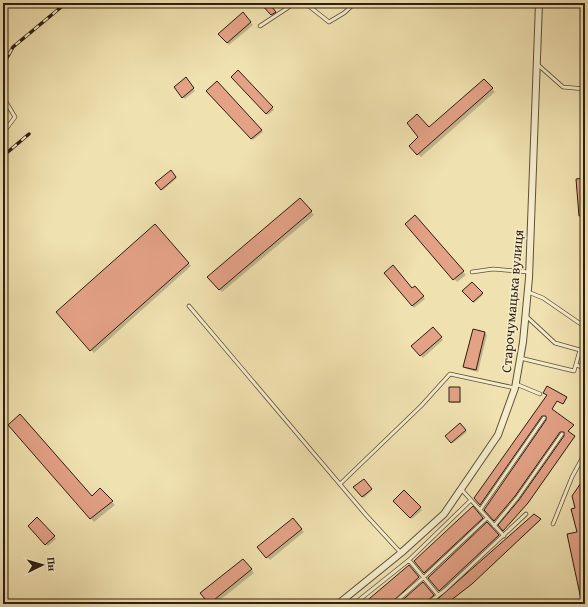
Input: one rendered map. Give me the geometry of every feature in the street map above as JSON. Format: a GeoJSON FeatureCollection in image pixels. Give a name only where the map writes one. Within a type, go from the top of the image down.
{"type":"FeatureCollection","features":[{"type":"Feature","properties":{"kind":"street","name":"Старочумацька вулиця"},"geometry":{"type":"LineString","coordinates":[[338,604],[401,553],[444,514],[498,435],[516,386],[528,292],[536,63],[540,3]]}},
{"type":"Feature","properties":{"kind":"lane"},"geometry":{"type":"LineString","coordinates":[[260,26],[295,3]]}},
{"type":"Feature","properties":{"kind":"lane"},"geometry":{"type":"LineString","coordinates":[[305,3],[329,22],[344,13],[355,3]]}},
{"type":"Feature","properties":{"kind":"lane"},"geometry":{"type":"LineString","coordinates":[[536,63],[563,87],[585,89]]}},
{"type":"Feature","properties":{"kind":"lane"},"geometry":{"type":"LineString","coordinates":[[3,97],[15,117],[3,133]]}},
{"type":"Feature","properties":{"kind":"lane"},"geometry":{"type":"LineString","coordinates":[[472,272],[493,270],[529,272]]}},
{"type":"Feature","properties":{"kind":"lane"},"geometry":{"type":"LineString","coordinates":[[528,292],[543,298],[585,327]]}},
{"type":"Feature","properties":{"kind":"lane"},"geometry":{"type":"LineString","coordinates":[[189,306],[340,484],[401,553]]}},
{"type":"Feature","properties":{"kind":"lane"},"geometry":{"type":"LineString","coordinates":[[520,358],[574,371],[580,350],[555,343],[525,316]]}},
{"type":"Feature","properties":{"kind":"lane"},"geometry":{"type":"LineString","coordinates":[[576,365],[585,368]]}},
{"type":"Feature","properties":{"kind":"lane"},"geometry":{"type":"LineString","coordinates":[[340,484],[421,406],[450,374],[516,386],[540,394]]}},
{"type":"Feature","properties":{"kind":"lane"},"geometry":{"type":"LineString","coordinates":[[480,510],[544,418]]}},
{"type":"Feature","properties":{"kind":"lane"},"geometry":{"type":"LineString","coordinates":[[494,526],[517,498],[562,434]]}},
{"type":"Feature","properties":{"kind":"lane"},"geometry":{"type":"LineString","coordinates":[[553,524],[572,477],[585,453]]}},
{"type":"Feature","properties":{"kind":"lane"},"geometry":{"type":"LineString","coordinates":[[461,489],[504,536]]}},
{"type":"Feature","properties":{"kind":"lane"},"geometry":{"type":"LineString","coordinates":[[354,604],[408,560],[471,500]]}},
{"type":"Feature","properties":{"kind":"lane"},"geometry":{"type":"LineString","coordinates":[[427,604],[504,536],[526,514]]}},
{"type":"Feature","properties":{"kind":"lane"},"geometry":{"type":"LineString","coordinates":[[393,604],[487,518]]}},
{"type":"Feature","properties":{"kind":"lane"},"geometry":{"type":"LineString","coordinates":[[408,560],[438,595]]}},
{"type":"Feature","properties":{"kind":"building"},"geometry":{"type":"Polygon","coordinates":[[[260,3],[269,3],[276,12],[271,15],[260,3]]]}},
{"type":"Feature","properties":{"kind":"building"},"geometry":{"type":"Polygon","coordinates":[[[243,12],[251,22],[227,43],[218,34],[243,12]]]}},
{"type":"Feature","properties":{"kind":"building"},"geometry":{"type":"Polygon","coordinates":[[[238,70],[273,107],[266,114],[231,77],[238,70]]]}},
{"type":"Feature","properties":{"kind":"building"},"geometry":{"type":"Polygon","coordinates":[[[186,77],[194,88],[182,98],[174,87],[186,77]]]}},
{"type":"Feature","properties":{"kind":"building"},"geometry":{"type":"Polygon","coordinates":[[[484,79],[493,88],[417,155],[409,146],[418,137],[407,123],[417,114],[429,127],[484,79]]]}},
{"type":"Feature","properties":{"kind":"building"},"geometry":{"type":"Polygon","coordinates":[[[217,81],[262,130],[251,139],[206,91],[217,81]]]}},
{"type":"Feature","properties":{"kind":"building"},"geometry":{"type":"Polygon","coordinates":[[[171,170],[176,177],[161,190],[155,183],[171,170]]]}},
{"type":"Feature","properties":{"kind":"building"},"geometry":{"type":"Polygon","coordinates":[[[585,178],[585,216],[579,216],[576,179],[585,178]]]}},
{"type":"Feature","properties":{"kind":"building"},"geometry":{"type":"Polygon","coordinates":[[[300,198],[312,211],[219,290],[207,277],[300,198]]]}},
{"type":"Feature","properties":{"kind":"building"},"geometry":{"type":"Polygon","coordinates":[[[415,215],[464,271],[453,280],[405,224],[415,215]]]}},
{"type":"Feature","properties":{"kind":"building"},"geometry":{"type":"Polygon","coordinates":[[[155,224],[189,263],[90,351],[56,312],[155,224]]]}},
{"type":"Feature","properties":{"kind":"building"},"geometry":{"type":"Polygon","coordinates":[[[393,265],[412,288],[415,286],[424,296],[412,306],[384,273],[393,265]]]}},
{"type":"Feature","properties":{"kind":"building"},"geometry":{"type":"Polygon","coordinates":[[[472,282],[483,293],[473,302],[462,291],[472,282]]]}},
{"type":"Feature","properties":{"kind":"building"},"geometry":{"type":"Polygon","coordinates":[[[433,327],[442,337],[420,356],[411,346],[433,327]]]}},
{"type":"Feature","properties":{"kind":"building"},"geometry":{"type":"Polygon","coordinates":[[[473,329],[485,332],[476,370],[463,367],[473,329]]]}},
{"type":"Feature","properties":{"kind":"building"},"geometry":{"type":"Polygon","coordinates":[[[547,386],[567,397],[563,404],[557,401],[552,409],[574,425],[568,431],[575,436],[528,503],[503,531],[498,525],[519,500],[564,436],[564,432],[560,432],[515,496],[494,521],[484,510],[546,420],[546,416],[542,416],[480,505],[474,498],[547,395],[543,393],[547,386]]]}},
{"type":"Feature","properties":{"kind":"building"},"geometry":{"type":"Polygon","coordinates":[[[449,387],[460,387],[460,402],[449,402],[449,387]]]}},
{"type":"Feature","properties":{"kind":"building"},"geometry":{"type":"Polygon","coordinates":[[[20,414],[92,496],[100,488],[113,501],[90,519],[8,425],[20,414]]]}},
{"type":"Feature","properties":{"kind":"building"},"geometry":{"type":"Polygon","coordinates":[[[460,423],[466,430],[451,443],[445,436],[460,423]]]}},
{"type":"Feature","properties":{"kind":"building"},"geometry":{"type":"Polygon","coordinates":[[[585,477],[585,604],[582,604],[567,534],[577,532],[571,509],[575,508],[572,496],[585,477]]]}},
{"type":"Feature","properties":{"kind":"building"},"geometry":{"type":"Polygon","coordinates":[[[364,479],[372,489],[362,497],[353,487],[364,479]]]}},
{"type":"Feature","properties":{"kind":"building"},"geometry":{"type":"Polygon","coordinates":[[[404,490],[421,507],[410,518],[393,501],[404,490]]]}},
{"type":"Feature","properties":{"kind":"building"},"geometry":{"type":"Polygon","coordinates":[[[473,506],[483,518],[424,573],[414,561],[473,506]]]}},
{"type":"Feature","properties":{"kind":"building"},"geometry":{"type":"Polygon","coordinates":[[[534,514],[541,519],[472,584],[446,604],[432,604],[534,514]]]}},
{"type":"Feature","properties":{"kind":"building"},"geometry":{"type":"Polygon","coordinates":[[[37,517],[55,536],[45,545],[28,526],[37,517]]]}},
{"type":"Feature","properties":{"kind":"building"},"geometry":{"type":"Polygon","coordinates":[[[293,518],[302,529],[266,558],[257,547],[293,518]]]}},
{"type":"Feature","properties":{"kind":"building"},"geometry":{"type":"Polygon","coordinates":[[[487,522],[499,535],[439,591],[428,578],[487,522]]]}},
{"type":"Feature","properties":{"kind":"building"},"geometry":{"type":"Polygon","coordinates":[[[243,559],[252,569],[209,604],[200,593],[243,559]]]}},
{"type":"Feature","properties":{"kind":"building"},"geometry":{"type":"Polygon","coordinates":[[[409,565],[419,577],[390,604],[363,604],[409,565]]]}},
{"type":"Feature","properties":{"kind":"building"},"geometry":{"type":"Polygon","coordinates":[[[423,582],[434,595],[424,604],[398,604],[423,582]]]}},
{"type":"Feature","properties":{"kind":"railway"},"geometry":{"type":"LineString","coordinates":[[3,65],[13,47],[66,3]]}},
{"type":"Feature","properties":{"kind":"railway"},"geometry":{"type":"LineString","coordinates":[[3,156],[29,134]]}}]}
